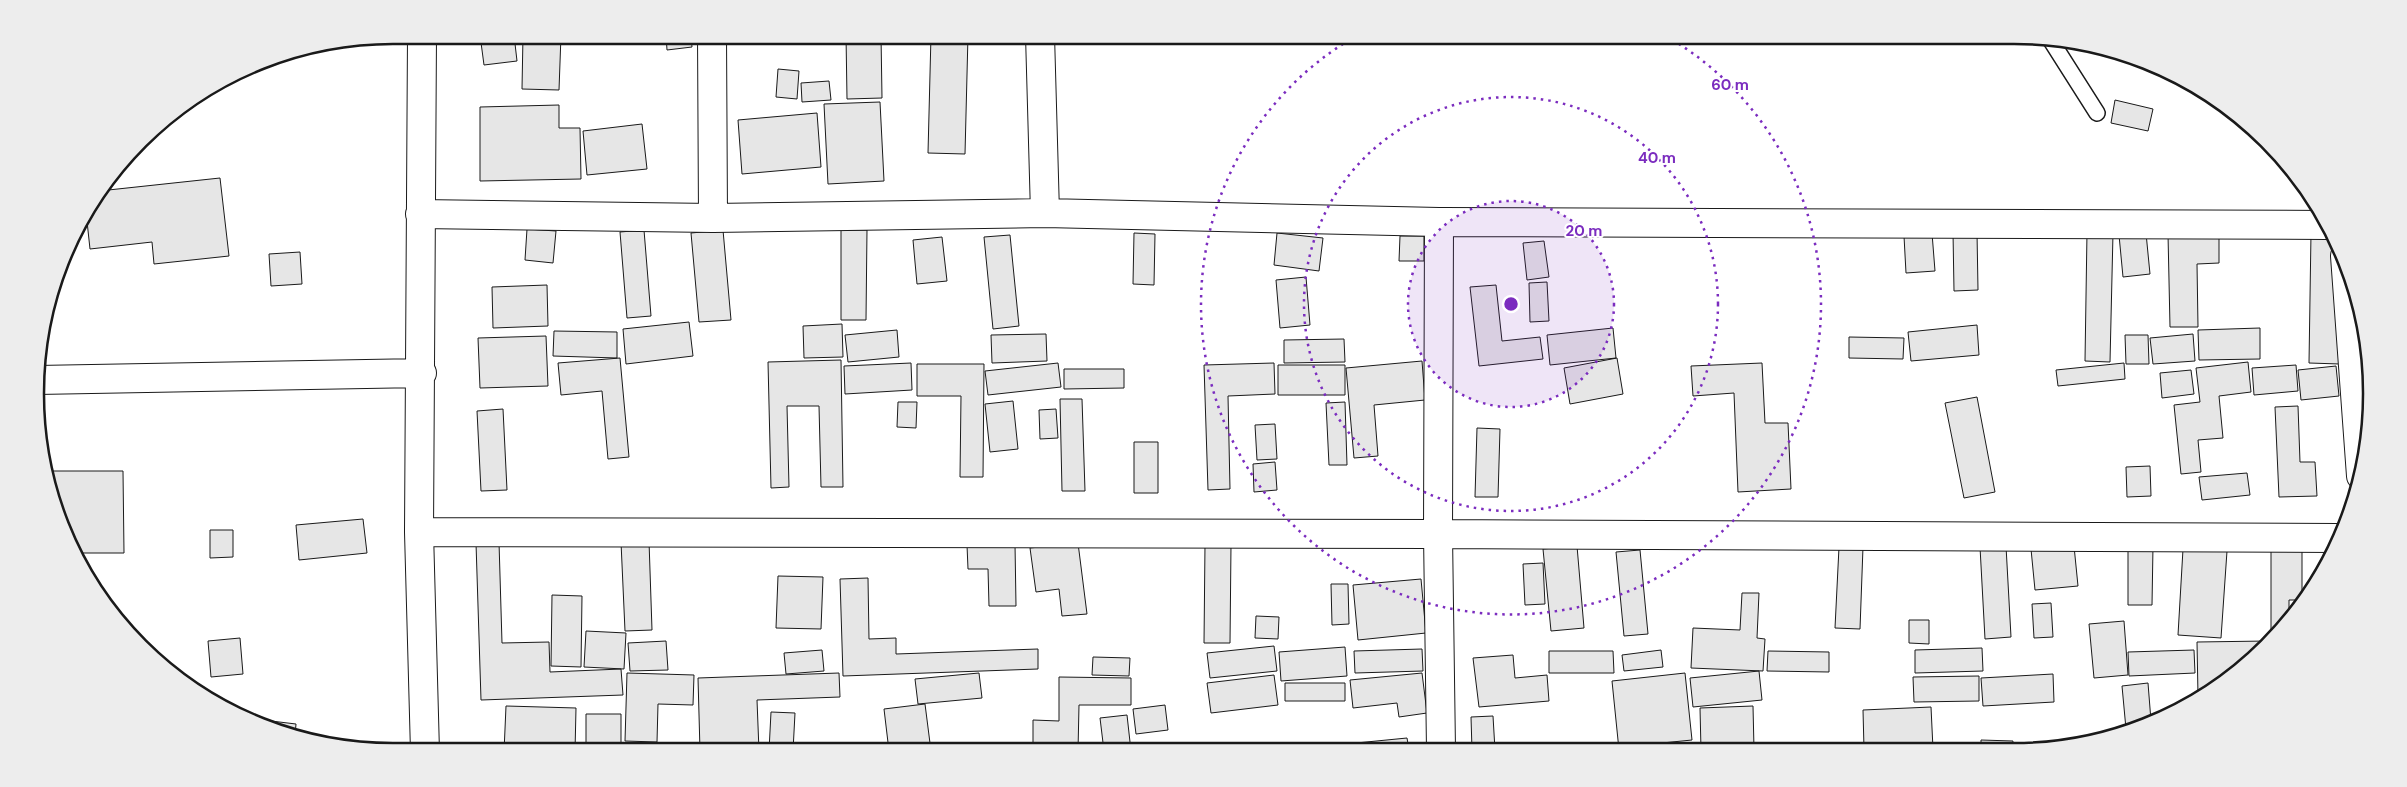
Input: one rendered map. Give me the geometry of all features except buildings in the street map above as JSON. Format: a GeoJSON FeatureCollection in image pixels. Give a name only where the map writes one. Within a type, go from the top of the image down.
{"type":"FeatureCollection","features":[{"type":"Feature","properties":{"kind":"street"},"geometry":{"type":"LineString","coordinates":[[422,44],[420,214],[422,373],[419,532],[425,743]]}},
{"type":"Feature","properties":{"kind":"street"},"geometry":{"type":"LineString","coordinates":[[712,44],[714,218]]}},
{"type":"Feature","properties":{"kind":"street"},"geometry":{"type":"LineString","coordinates":[[1040,44],[1045,213]]}},
{"type":"Feature","properties":{"kind":"street"},"geometry":{"type":"LineString","coordinates":[[420,214],[714,218],[1045,213],[1439,222],[2319,225]]}},
{"type":"Feature","properties":{"kind":"street"},"geometry":{"type":"LineString","coordinates":[[1439,222],[1438,534],[1442,743]]}},
{"type":"Feature","properties":{"kind":"street"},"geometry":{"type":"LineString","coordinates":[[2347,290],[2359,447]]}},
{"type":"Feature","properties":{"kind":"street"},"geometry":{"type":"LineString","coordinates":[[44,380],[422,373]]}},
{"type":"Feature","properties":{"kind":"street"},"geometry":{"type":"LineString","coordinates":[[419,532],[2332,538]]}},
{"type":"Feature","properties":{"kind":"lane"},"geometry":{"type":"LineString","coordinates":[[2055,46],[2096,113]]}}]}
